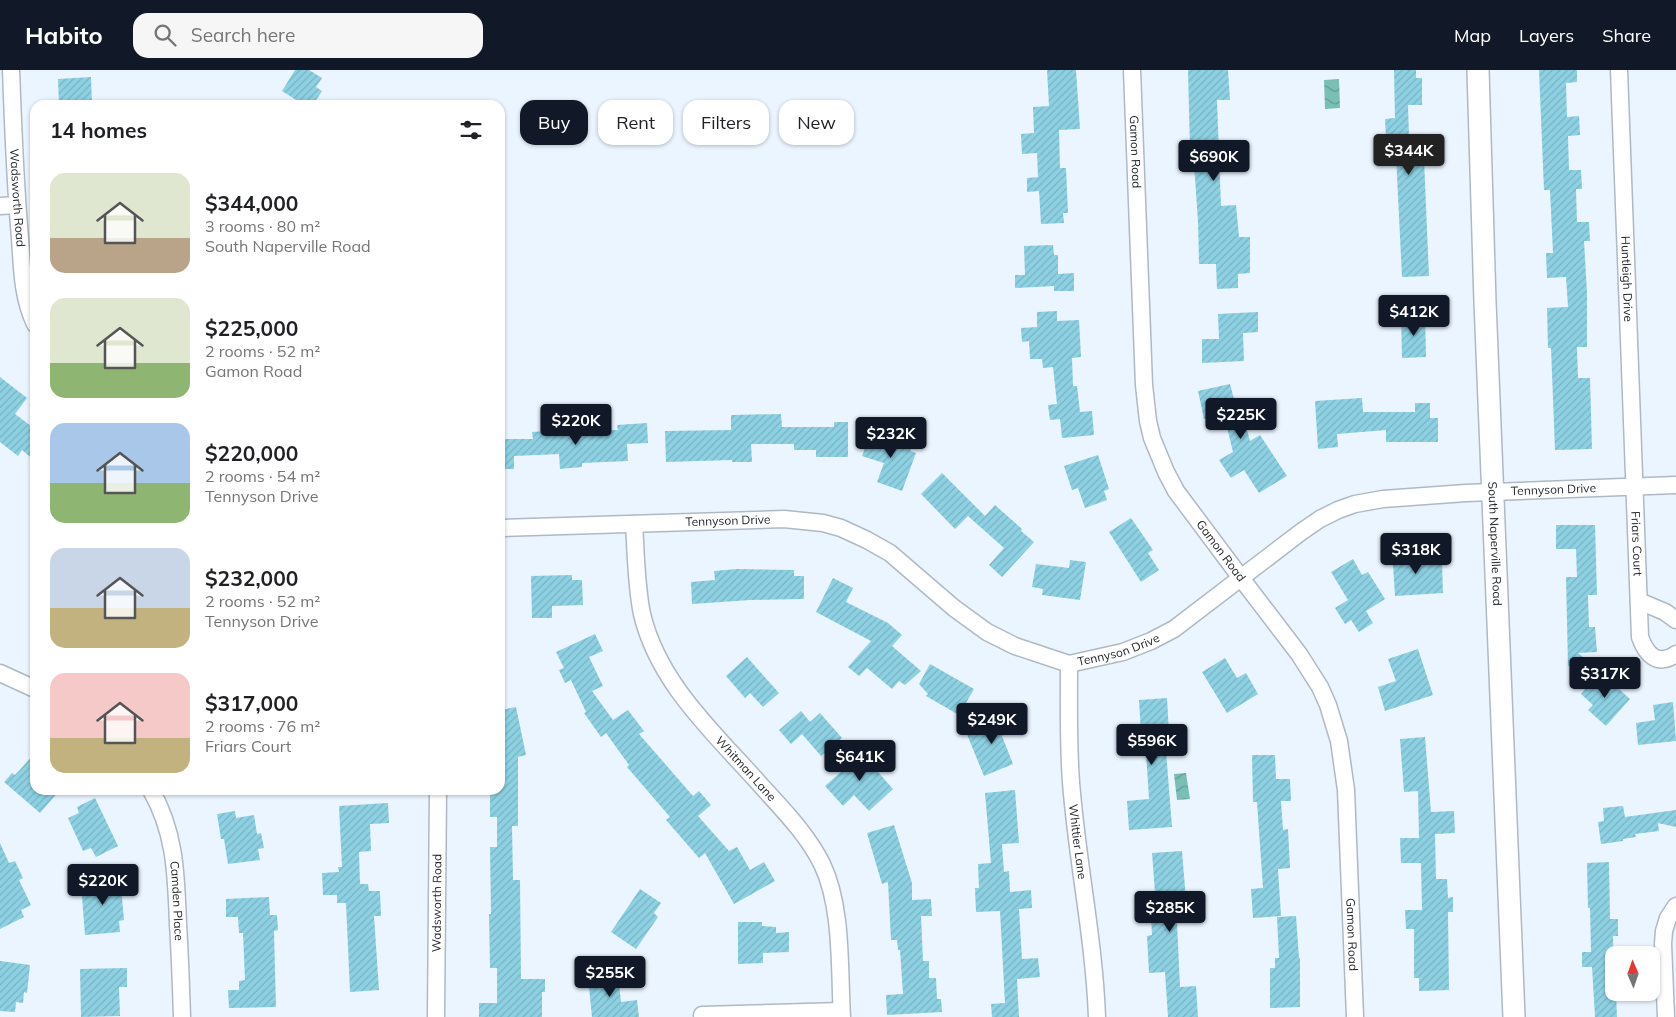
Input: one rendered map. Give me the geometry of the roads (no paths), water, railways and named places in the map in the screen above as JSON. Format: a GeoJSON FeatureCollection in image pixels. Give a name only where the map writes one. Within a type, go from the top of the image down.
{"type":"FeatureCollection","features":[{"type":"Feature","properties":{"kind":"main road","name":"South Naperville Road"},"geometry":{"type":"LineString","coordinates":[[1478,70],[1514,1017]]}},
{"type":"Feature","properties":{"kind":"street","name":"Wadsworth Road"},"geometry":{"type":"LineString","coordinates":[[11,70],[17,205],[23,283],[30,311]]}},
{"type":"Feature","properties":{"kind":"street","name":"Gamon Road"},"geometry":{"type":"LineString","coordinates":[[1132,70],[1144,385],[1148,421],[1158,453],[1176,491],[1299,654],[1310,670],[1328,705],[1340,741],[1346,790],[1355,1017]]}},
{"type":"Feature","properties":{"kind":"street","name":"Huntleigh Drive"},"geometry":{"type":"LineString","coordinates":[[1619,70],[1634,487]]}},
{"type":"Feature","properties":{"kind":"street"},"geometry":{"type":"LineString","coordinates":[[0,206],[17,205]]}},
{"type":"Feature","properties":{"kind":"street","name":"Tennyson Drive"},"geometry":{"type":"LineString","coordinates":[[505,528],[784,519],[823,523],[841,528],[890,553],[954,608],[986,632],[1015,646],[1069,664],[1123,652],[1152,641],[1174,629],[1314,524],[1338,510],[1355,504],[1383,499],[1493,492],[1676,485]]}},
{"type":"Feature","properties":{"kind":"street","name":"Friars Court"},"geometry":{"type":"LineString","coordinates":[[1634,487],[1640,637],[1644,648],[1652,656],[1661,660],[1676,654]]}},
{"type":"Feature","properties":{"kind":"street","name":"Whitman Lane"},"geometry":{"type":"LineString","coordinates":[[634,524],[638,588],[643,615],[654,648],[667,674],[695,712],[792,820],[822,864],[830,884],[835,907],[841,1014]]}},
{"type":"Feature","properties":{"kind":"street"},"geometry":{"type":"LineString","coordinates":[[1639,601],[1665,612],[1676,620]]}},
{"type":"Feature","properties":{"kind":"street","name":"Whittier Lane"},"geometry":{"type":"LineString","coordinates":[[1069,664],[1071,782],[1092,941],[1097,1017]]}},
{"type":"Feature","properties":{"kind":"street"},"geometry":{"type":"LineString","coordinates":[[0,673],[30,687]]}},
{"type":"Feature","properties":{"kind":"street","name":"Camden Place"},"geometry":{"type":"LineString","coordinates":[[154,795],[168,826],[173,846],[176,873],[182,1017]]}},
{"type":"Feature","properties":{"kind":"street","name":"Wadsworth Road"},"geometry":{"type":"LineString","coordinates":[[436,1017],[438,795]]}},
{"type":"Feature","properties":{"kind":"street"},"geometry":{"type":"LineString","coordinates":[[1666,1017],[1664,931],[1668,918],[1676,906]]}},
{"type":"Feature","properties":{"kind":"street"},"geometry":{"type":"LineString","coordinates":[[702,1016],[841,1014]]}},
{"type":"Feature","properties":{"kind":"water"},"geometry":{"type":"Polygon","coordinates":[[[1339,79],[1340,108],[1325,109],[1324,80],[1339,79]]]}},
{"type":"Feature","properties":{"kind":"water"},"geometry":{"type":"Polygon","coordinates":[[[1186,773],[1190,799],[1177,800],[1174,774],[1186,773]]]}}]}
